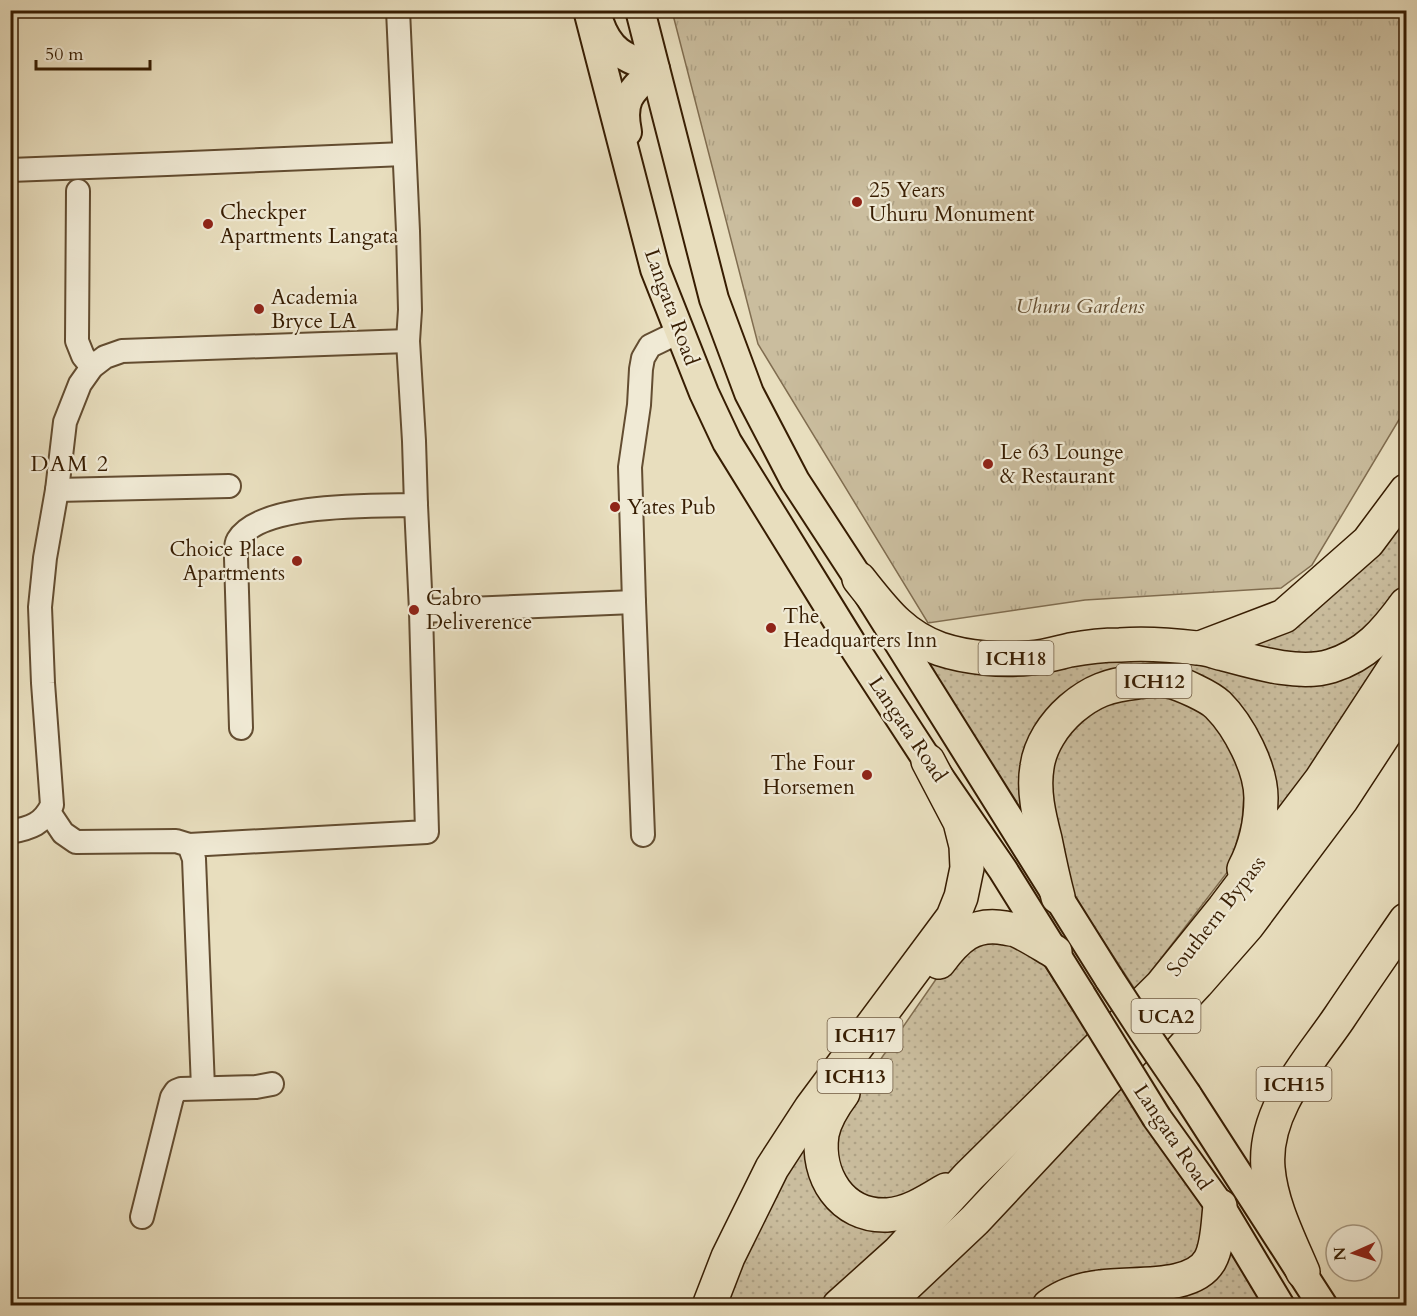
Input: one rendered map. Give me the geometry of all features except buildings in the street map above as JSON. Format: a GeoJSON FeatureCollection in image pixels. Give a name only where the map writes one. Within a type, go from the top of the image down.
{"type":"FeatureCollection","features":[{"type":"Feature","properties":{"kind":"highway"},"geometry":{"type":"LineString","coordinates":[[1130,683],[1187,647],[1284,616],[1368,542],[1407,491]]}},
{"type":"Feature","properties":{"kind":"highway","name":"ICH18"},"geometry":{"type":"LineString","coordinates":[[858,579],[895,623],[918,639],[940,649],[966,656],[988,658],[1030,658],[1120,645],[1187,647],[1272,666],[1303,669],[1329,667],[1371,646],[1394,622],[1407,604]]}},
{"type":"Feature","properties":{"kind":"highway","name":"Southern Bypass"},"geometry":{"type":"LineString","coordinates":[[839,1305],[899,1252],[969,1176],[1161,986],[1322,780],[1407,650]]}},
{"type":"Feature","properties":{"kind":"highway","name":"ICH12"},"geometry":{"type":"LineString","coordinates":[[1058,897],[1038,812],[1036,792],[1037,767],[1050,734],[1067,713],[1083,699],[1099,690],[1118,684],[1168,681],[1191,689],[1217,704],[1248,747],[1256,768],[1261,797],[1256,837],[1249,860],[1224,908]]}},
{"type":"Feature","properties":{"kind":"highway","name":"Southern Bypass"},"geometry":{"type":"LineString","coordinates":[[884,1305],[975,1220],[1197,983],[1247,926],[1342,799],[1407,701]]}},
{"type":"Feature","properties":{"kind":"highway","name":"ICH17"},"geometry":{"type":"LineString","coordinates":[[709,1305],[728,1257],[772,1168],[811,1108],[953,917],[961,897],[967,868],[966,846],[960,822],[928,761]]}},
{"type":"Feature","properties":{"kind":"highway","name":"ICH15"},"geometry":{"type":"LineString","coordinates":[[1303,1272],[1271,1187],[1268,1154],[1272,1130],[1283,1102],[1306,1064],[1407,920]]}},
{"type":"Feature","properties":{"kind":"highway","name":"ICH13"},"geometry":{"type":"LineString","coordinates":[[969,1176],[931,1200],[900,1213],[872,1214],[860,1210],[843,1200],[830,1184],[825,1173],[821,1150],[823,1132],[831,1109],[936,966],[962,935],[983,926],[1002,927],[1016,930],[1055,952]]}},
{"type":"Feature","properties":{"kind":"highway"},"geometry":{"type":"LineString","coordinates":[[1049,1305],[1080,1290],[1186,1279],[1210,1262],[1214,1250],[1220,1206]]}},
{"type":"Feature","properties":{"kind":"highway"},"geometry":{"type":"LineString","coordinates":[[1101,1305],[1148,1303],[1173,1305]]}},
{"type":"Feature","properties":{"kind":"main road","name":"Langata Road"},"geometry":{"type":"LineString","coordinates":[[588,10],[655,269],[704,393],[727,442],[855,649],[1003,870],[1157,1118],[1220,1206],[1280,1305]]}},
{"type":"Feature","properties":{"kind":"main road"},"geometry":{"type":"LineString","coordinates":[[594,10],[602,32],[618,53],[656,69],[634,89],[626,103],[625,111],[655,269]]}},
{"type":"Feature","properties":{"kind":"main road","name":"Langata Road"},"geometry":{"type":"LineString","coordinates":[[640,10],[714,299],[749,393],[795,481],[1110,980],[1323,1305]]}},
{"type":"Feature","properties":{"kind":"street"},"geometry":{"type":"LineString","coordinates":[[49,812],[63,833],[76,842],[176,841],[189,845],[427,832],[398,10]]}},
{"type":"Feature","properties":{"kind":"street"},"geometry":{"type":"LineString","coordinates":[[10,170],[404,154]]}},
{"type":"Feature","properties":{"kind":"street"},"geometry":{"type":"LineString","coordinates":[[78,191],[77,341],[82,356],[92,367]]}},
{"type":"Feature","properties":{"kind":"street"},"geometry":{"type":"LineString","coordinates":[[643,835],[630,467],[643,358],[650,346],[679,332]]}},
{"type":"Feature","properties":{"kind":"street"},"geometry":{"type":"LineString","coordinates":[[10,832],[37,824],[43,820],[52,805],[40,607],[65,422],[80,384],[92,367],[105,357],[122,351],[408,341]]}},
{"type":"Feature","properties":{"kind":"street"},"geometry":{"type":"LineString","coordinates":[[57,490],[230,486]]}},
{"type":"Feature","properties":{"kind":"street"},"geometry":{"type":"LineString","coordinates":[[241,728],[236,558],[236,544],[240,538],[245,532],[266,520],[295,512],[365,506],[416,505]]}},
{"type":"Feature","properties":{"kind":"street"},"geometry":{"type":"LineString","coordinates":[[421,611],[634,602]]}},
{"type":"Feature","properties":{"kind":"street"},"geometry":{"type":"LineString","coordinates":[[189,845],[194,859],[203,1088]]}},
{"type":"Feature","properties":{"kind":"street"},"geometry":{"type":"LineString","coordinates":[[142,1217],[172,1096],[176,1091],[256,1087],[272,1084]]}},
{"type":"Feature","properties":{"kind":"green space","name":"Uhuru Gardens"},"geometry":{"type":"Polygon","coordinates":[[[672,11],[1406,11],[1406,408],[1312,565],[1281,588],[1085,600],[928,623],[758,344],[672,11]]]}},
{"type":"Feature","properties":{"kind":"green space"},"geometry":{"type":"Polygon","coordinates":[[[1406,510],[1406,590],[1389,614],[1328,658],[1230,644],[1406,510]]]}},
{"type":"Feature","properties":{"kind":"green space"},"geometry":{"type":"Polygon","coordinates":[[[1406,626],[1263,843],[1265,778],[1188,679],[1053,713],[1039,855],[919,648],[1163,654],[1272,679],[1406,626]]]}},
{"type":"Feature","properties":{"kind":"green space"},"geometry":{"type":"Polygon","coordinates":[[[1165,693],[1190,703],[1216,722],[1245,780],[1242,822],[1229,870],[1136,991],[1070,890],[1045,806],[1052,750],[1072,721],[1104,702],[1165,693]]]}},
{"type":"Feature","properties":{"kind":"green space"},"geometry":{"type":"Polygon","coordinates":[[[1001,940],[1037,954],[1092,1039],[988,1142],[939,1183],[898,1202],[870,1201],[840,1179],[831,1150],[840,1118],[941,972],[972,942],[1001,940]]]}},
{"type":"Feature","properties":{"kind":"green space"},"geometry":{"type":"Polygon","coordinates":[[[1122,1078],[1208,1203],[1202,1257],[1036,1305],[898,1306],[1122,1078]]]}},
{"type":"Feature","properties":{"kind":"green space"},"geometry":{"type":"Polygon","coordinates":[[[804,1130],[817,1175],[913,1221],[819,1305],[718,1306],[804,1130]]]}},
{"type":"Feature","properties":{"kind":"green space"},"geometry":{"type":"Polygon","coordinates":[[[1224,1232],[1272,1305],[1202,1305],[1163,1298],[1187,1296],[1211,1276],[1224,1232]]]}},
{"type":"Feature","properties":{"kind":"place","name":"25 Years Uhuru Monument"},"geometry":{"type":"Point","coordinates":[857,202]}},
{"type":"Feature","properties":{"kind":"place","name":"Checkper Apartments Langata"},"geometry":{"type":"Point","coordinates":[208,224]}},
{"type":"Feature","properties":{"kind":"place","name":"Academia Bryce LA"},"geometry":{"type":"Point","coordinates":[259,309]}},
{"type":"Feature","properties":{"kind":"place","name":"Le 63 Lounge & Restaurant"},"geometry":{"type":"Point","coordinates":[988,464]}},
{"type":"Feature","properties":{"kind":"place","name":"Yates Pub"},"geometry":{"type":"Point","coordinates":[615,507]}},
{"type":"Feature","properties":{"kind":"place","name":"Choice Place Apartments"},"geometry":{"type":"Point","coordinates":[297,561]}},
{"type":"Feature","properties":{"kind":"place","name":"Cabro Deliverence"},"geometry":{"type":"Point","coordinates":[414,610]}},
{"type":"Feature","properties":{"kind":"place","name":"The Headquarters Inn"},"geometry":{"type":"Point","coordinates":[771,628]}},
{"type":"Feature","properties":{"kind":"place","name":"The Four Horsemen"},"geometry":{"type":"Point","coordinates":[867,775]}},
{"type":"Feature","properties":{"kind":"district","name":"DAM 2"},"geometry":{"type":"Point","coordinates":[70,463]}}]}
